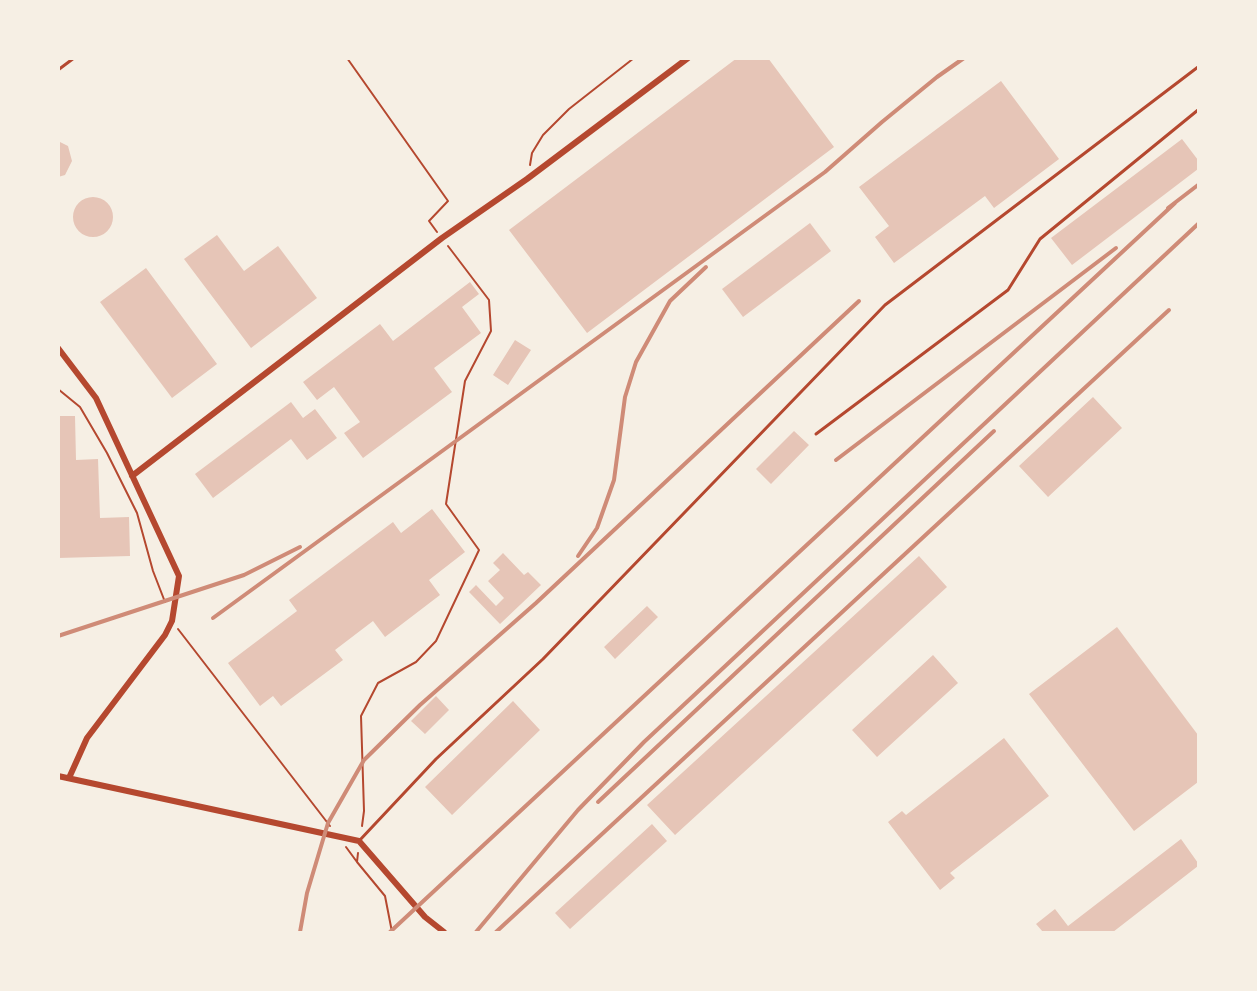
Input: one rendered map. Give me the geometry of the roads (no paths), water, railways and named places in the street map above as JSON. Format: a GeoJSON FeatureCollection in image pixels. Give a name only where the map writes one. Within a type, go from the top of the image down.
{"type":"FeatureCollection","features":[{"type":"Feature","properties":{"kind":"street"},"geometry":{"type":"LineString","coordinates":[[132,476],[442,238],[527,179],[688,58]]}},
{"type":"Feature","properties":{"kind":"street"},"geometry":{"type":"LineString","coordinates":[[58,348],[96,398],[179,576],[172,621],[165,635],[87,738],[69,778]]}},
{"type":"Feature","properties":{"kind":"street"},"geometry":{"type":"LineString","coordinates":[[58,776],[359,841],[425,917],[444,933]]}},
{"type":"Feature","properties":{"kind":"lane"},"geometry":{"type":"LineString","coordinates":[[58,70],[74,58]]}},
{"type":"Feature","properties":{"kind":"lane"},"geometry":{"type":"LineString","coordinates":[[359,841],[436,759],[543,658],[885,305],[1198,67]]}},
{"type":"Feature","properties":{"kind":"lane"},"geometry":{"type":"LineString","coordinates":[[816,434],[1008,290],[1040,239],[1198,110]]}},
{"type":"Feature","properties":{"kind":"railway"},"geometry":{"type":"LineString","coordinates":[[213,618],[825,172],[882,122],[964,58]]}},
{"type":"Feature","properties":{"kind":"railway"},"geometry":{"type":"LineString","coordinates":[[1168,208],[1198,185]]}},
{"type":"Feature","properties":{"kind":"railway"},"geometry":{"type":"LineString","coordinates":[[390,932],[1175,203]]}},
{"type":"Feature","properties":{"kind":"railway"},"geometry":{"type":"LineString","coordinates":[[476,932],[578,810],[644,742],[1198,224]]}},
{"type":"Feature","properties":{"kind":"railway"},"geometry":{"type":"LineString","coordinates":[[836,460],[1116,248]]}},
{"type":"Feature","properties":{"kind":"railway"},"geometry":{"type":"LineString","coordinates":[[578,556],[597,528],[614,480],[625,397],[636,362],[670,301],[706,267]]}},
{"type":"Feature","properties":{"kind":"railway"},"geometry":{"type":"LineString","coordinates":[[300,932],[307,893],[328,823],[364,760],[420,705],[536,603],[859,301]]}},
{"type":"Feature","properties":{"kind":"railway"},"geometry":{"type":"LineString","coordinates":[[496,932],[1169,310]]}},
{"type":"Feature","properties":{"kind":"railway"},"geometry":{"type":"LineString","coordinates":[[598,802],[994,431]]}},
{"type":"Feature","properties":{"kind":"railway"},"geometry":{"type":"LineString","coordinates":[[58,636],[244,575],[300,547]]}}]}
